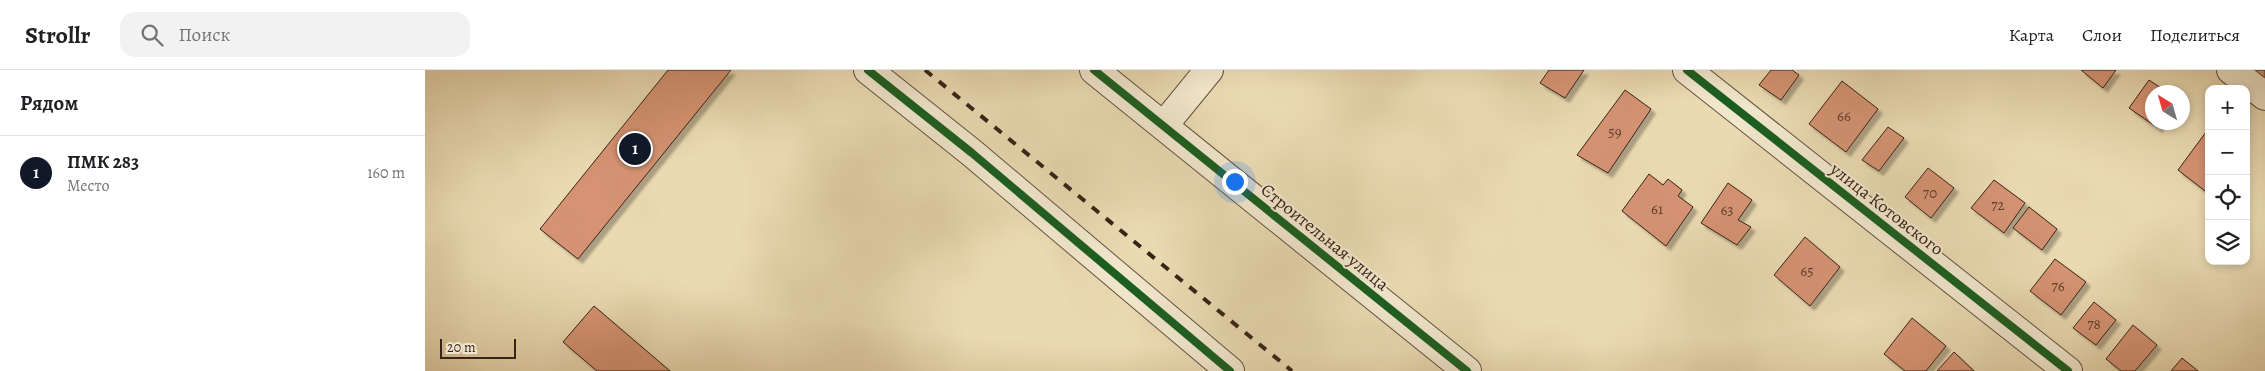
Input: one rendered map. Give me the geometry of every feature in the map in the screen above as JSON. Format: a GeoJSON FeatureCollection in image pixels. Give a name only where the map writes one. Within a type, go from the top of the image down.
{"type":"FeatureCollection","features":[{"type":"Feature","properties":{"kind":"street"},"geometry":{"type":"LineString","coordinates":[[868,70],[972,153],[1231,371]]}},
{"type":"Feature","properties":{"kind":"street","name":"Строительная улица"},"geometry":{"type":"LineString","coordinates":[[1094,70],[1467,371]]}},
{"type":"Feature","properties":{"kind":"street"},"geometry":{"type":"LineString","coordinates":[[1164,125],[1209,70]]}},
{"type":"Feature","properties":{"kind":"street","name":"улица Котовского"},"geometry":{"type":"LineString","coordinates":[[1687,70],[2068,371]]}},
{"type":"Feature","properties":{"kind":"street"},"geometry":{"type":"LineString","coordinates":[[2231,70],[2265,96]]}},
{"type":"Feature","properties":{"kind":"building"},"geometry":{"type":"Polygon","coordinates":[[[668,70],[731,70],[578,259],[540,229],[668,70]]]}},
{"type":"Feature","properties":{"kind":"building"},"geometry":{"type":"Polygon","coordinates":[[[1549,70],[1584,70],[1565,98],[1540,83],[1549,70]]]}},
{"type":"Feature","properties":{"kind":"building"},"geometry":{"type":"Polygon","coordinates":[[[1771,70],[1792,70],[1799,75],[1781,100],[1759,85],[1771,70]]]}},
{"type":"Feature","properties":{"kind":"building"},"geometry":{"type":"Polygon","coordinates":[[[2081,70],[2116,70],[2103,88],[2081,70]]]}},
{"type":"Feature","properties":{"kind":"building"},"geometry":{"type":"Polygon","coordinates":[[[2251,70],[2265,70],[2265,80],[2251,70]]]}},
{"type":"Feature","properties":{"kind":"building"},"geometry":{"type":"Polygon","coordinates":[[[2149,80],[2156,85],[2145,85],[2149,80]]]}},
{"type":"Feature","properties":{"kind":"building"},"geometry":{"type":"Polygon","coordinates":[[[1842,81],[1878,109],[1846,152],[1809,124],[1842,81]]]}},
{"type":"Feature","properties":{"kind":"building"},"geometry":{"type":"Polygon","coordinates":[[[2145,86],[2145,119],[2129,108],[2145,86]]]}},
{"type":"Feature","properties":{"kind":"building"},"geometry":{"type":"Polygon","coordinates":[[[1625,90],[1651,109],[1608,173],[1577,155],[1625,90]]]}},
{"type":"Feature","properties":{"kind":"building"},"geometry":{"type":"Polygon","coordinates":[[[1888,127],[1904,138],[1879,171],[1862,160],[1888,127]]]}},
{"type":"Feature","properties":{"kind":"building"},"geometry":{"type":"Polygon","coordinates":[[[2205,133],[2205,191],[2178,170],[2205,133]]]}},
{"type":"Feature","properties":{"kind":"building"},"geometry":{"type":"Polygon","coordinates":[[[1928,168],[1954,188],[1931,218],[1905,197],[1928,168]]]}},
{"type":"Feature","properties":{"kind":"building"},"geometry":{"type":"Polygon","coordinates":[[[1649,174],[1663,185],[1668,179],[1682,190],[1678,196],[1693,207],[1666,246],[1622,211],[1649,174]]]}},
{"type":"Feature","properties":{"kind":"building"},"geometry":{"type":"Polygon","coordinates":[[[1994,180],[2025,203],[2004,233],[1971,208],[1994,180]]]}},
{"type":"Feature","properties":{"kind":"building"},"geometry":{"type":"Polygon","coordinates":[[[1728,183],[1752,200],[1738,220],[1751,227],[1737,245],[1701,223],[1728,183]]]}},
{"type":"Feature","properties":{"kind":"building"},"geometry":{"type":"Polygon","coordinates":[[[2029,207],[2057,229],[2042,250],[2013,228],[2029,207]]]}},
{"type":"Feature","properties":{"kind":"building"},"geometry":{"type":"Polygon","coordinates":[[[1805,237],[1840,267],[1810,306],[1774,275],[1805,237]]]}},
{"type":"Feature","properties":{"kind":"building"},"geometry":{"type":"Polygon","coordinates":[[[2055,259],[2086,282],[2061,315],[2030,291],[2055,259]]]}},
{"type":"Feature","properties":{"kind":"building"},"geometry":{"type":"Polygon","coordinates":[[[2094,302],[2116,320],[2096,345],[2073,328],[2094,302]]]}},
{"type":"Feature","properties":{"kind":"building"},"geometry":{"type":"Polygon","coordinates":[[[594,306],[670,371],[597,371],[563,342],[594,306]]]}},
{"type":"Feature","properties":{"kind":"building"},"geometry":{"type":"Polygon","coordinates":[[[1912,318],[1946,346],[1926,371],[1905,371],[1884,354],[1912,318]]]}},
{"type":"Feature","properties":{"kind":"building"},"geometry":{"type":"Polygon","coordinates":[[[2133,325],[2157,345],[2135,371],[2121,371],[2106,359],[2133,325]]]}},
{"type":"Feature","properties":{"kind":"building"},"geometry":{"type":"Polygon","coordinates":[[[1954,352],[1974,371],[1937,371],[1954,352]]]}},
{"type":"Feature","properties":{"kind":"building"},"geometry":{"type":"Polygon","coordinates":[[[2182,358],[2198,371],[2171,371],[2182,358]]]}},
{"type":"Feature","properties":{"kind":"railway"},"geometry":{"type":"LineString","coordinates":[[925,70],[1292,371]]}},
{"type":"Feature","properties":{"kind":"cycle path"},"geometry":{"type":"LineString","coordinates":[[868,70],[972,153],[1230,371]]}},
{"type":"Feature","properties":{"kind":"cycle path"},"geometry":{"type":"LineString","coordinates":[[1094,70],[1467,371]]}},
{"type":"Feature","properties":{"kind":"cycle path"},"geometry":{"type":"LineString","coordinates":[[1687,70],[2068,371]]}},
{"type":"Feature","properties":{"kind":"place","name":"ПМК 283"},"geometry":{"type":"Point","coordinates":[635,149]}}]}
